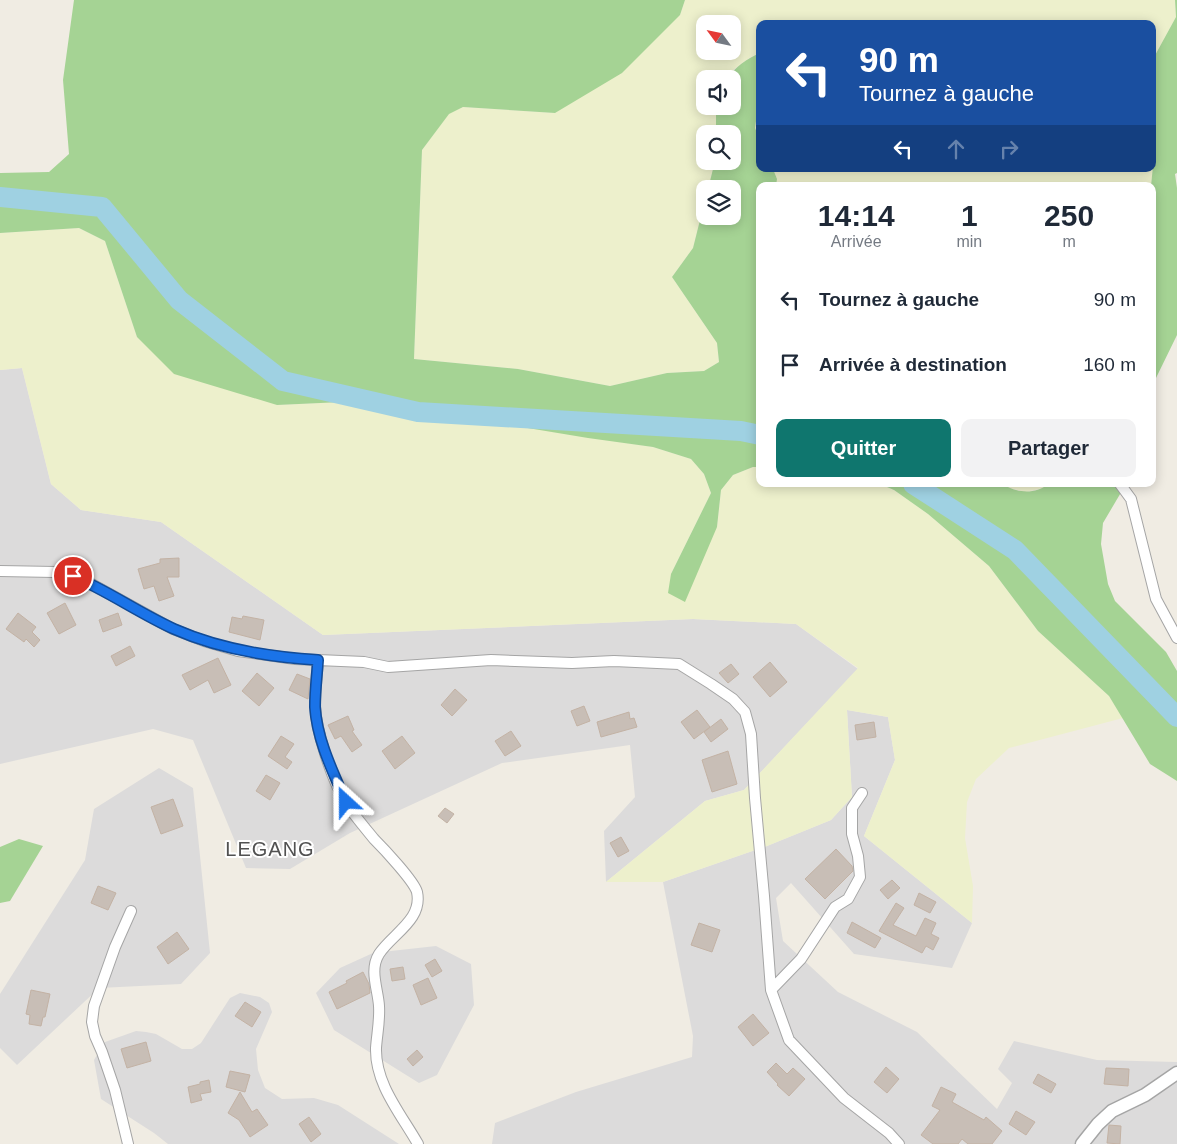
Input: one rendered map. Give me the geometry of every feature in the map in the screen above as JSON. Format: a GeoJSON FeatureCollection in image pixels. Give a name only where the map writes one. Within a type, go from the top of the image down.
{"type":"FeatureCollection","features":[{"type":"Feature","properties":{"kind":"street"},"geometry":{"type":"LineString","coordinates":[[1122,487],[1131,499],[1156,599],[1177,638]]}},
{"type":"Feature","properties":{"kind":"street"},"geometry":{"type":"LineString","coordinates":[[0,571],[55,572],[73,576],[88,582],[173,629],[238,651],[295,658],[364,662],[388,667],[491,660],[572,663],[614,661],[679,664],[711,684],[733,699],[745,712],[751,734],[771,990],[789,1040],[844,1098],[889,1133],[899,1144]]}},
{"type":"Feature","properties":{"kind":"street"},"geometry":{"type":"LineString","coordinates":[[318,660],[315,707],[324,747],[333,773],[346,802],[368,831],[398,864],[417,891],[417,904],[414,916],[378,955],[374,976],[379,1005],[379,1031],[376,1049],[379,1070],[386,1091],[418,1144]]}},
{"type":"Feature","properties":{"kind":"street"},"geometry":{"type":"LineString","coordinates":[[771,990],[801,959],[835,907],[848,899],[860,877],[858,856],[852,834],[852,808],[862,793]]}},
{"type":"Feature","properties":{"kind":"street"},"geometry":{"type":"LineString","coordinates":[[128,1144],[115,1090],[95,1036],[92,1022],[94,1006],[115,947],[131,911]]}},
{"type":"Feature","properties":{"kind":"street"},"geometry":{"type":"LineString","coordinates":[[1082,1144],[1098,1124],[1112,1112],[1145,1095],[1177,1073]]}},
{"type":"Feature","properties":{"kind":"shaded area"},"geometry":{"type":"Polygon","coordinates":[[[22,368],[51,484],[81,510],[161,522],[323,635],[693,619],[796,624],[858,669],[744,790],[705,801],[606,882],[604,831],[635,797],[630,745],[502,763],[350,833],[290,869],[246,868],[193,740],[153,729],[0,764],[0,370],[22,368]]]}},
{"type":"Feature","properties":{"kind":"shaded area"},"geometry":{"type":"Polygon","coordinates":[[[847,710],[888,717],[895,760],[864,836],[972,923],[952,968],[854,954],[791,883],[776,898],[783,941],[838,992],[917,1032],[997,1109],[1012,1083],[998,1069],[1014,1041],[1097,1060],[1177,1062],[1177,1144],[492,1144],[495,1123],[576,1092],[692,1057],[693,1036],[663,882],[767,846],[831,820],[852,797],[847,710]]]}},
{"type":"Feature","properties":{"kind":"shaded area"},"geometry":{"type":"Polygon","coordinates":[[[159,768],[193,788],[210,953],[181,984],[99,988],[17,1065],[0,1048],[0,994],[85,860],[94,809],[159,768]]]}},
{"type":"Feature","properties":{"kind":"shaded area"},"geometry":{"type":"Polygon","coordinates":[[[436,946],[471,964],[474,1005],[437,1075],[419,1083],[334,1030],[316,993],[340,968],[373,953],[436,946]]]}},
{"type":"Feature","properties":{"kind":"shaded area"},"geometry":{"type":"Polygon","coordinates":[[[240,993],[260,997],[269,1003],[272,1012],[256,1049],[258,1070],[265,1088],[282,1099],[314,1098],[338,1105],[399,1144],[168,1144],[101,1099],[94,1060],[105,1042],[136,1031],[156,1034],[182,1049],[192,1049],[201,1043],[230,998],[240,993]]]}},
{"type":"Feature","properties":{"kind":"green space"},"geometry":{"type":"Polygon","coordinates":[[[74,0],[685,0],[680,15],[622,73],[555,113],[463,107],[449,114],[422,150],[414,359],[518,369],[610,386],[667,373],[704,371],[719,362],[717,343],[672,277],[693,248],[699,225],[741,225],[741,180],[710,180],[713,170],[741,170],[741,125],[716,125],[716,115],[741,115],[741,70],[734,70],[756,55],[756,172],[774,172],[777,179],[777,182],[756,182],[756,467],[733,475],[721,490],[717,527],[685,602],[668,593],[671,574],[711,493],[704,474],[691,459],[653,447],[364,401],[277,405],[174,374],[137,337],[105,241],[79,228],[0,233],[0,173],[49,172],[69,154],[63,80],[74,0]]]}},
{"type":"Feature","properties":{"kind":"green space"},"geometry":{"type":"Polygon","coordinates":[[[685,0],[1175,0],[1176,17],[1156,54],[1156,20],[756,20],[756,55],[733,70],[696,70],[696,115],[716,115],[716,125],[696,125],[696,170],[713,170],[710,180],[696,180],[696,225],[699,225],[693,248],[672,277],[717,343],[719,362],[704,371],[667,373],[610,386],[518,369],[414,359],[422,150],[449,113],[463,107],[555,113],[680,15],[685,0]]]}},
{"type":"Feature","properties":{"kind":"green space"},"geometry":{"type":"Polygon","coordinates":[[[1175,0],[1177,0],[1177,173],[1175,174],[1177,188],[1177,335],[1156,378],[1156,182],[1151,182],[1152,172],[1156,172],[1156,54],[1176,17],[1175,0]]]}},
{"type":"Feature","properties":{"kind":"green space"},"geometry":{"type":"Polygon","coordinates":[[[774,172],[1152,172],[1151,182],[777,182],[774,172]]]}},
{"type":"Feature","properties":{"kind":"green space"},"geometry":{"type":"Polygon","coordinates":[[[79,228],[105,241],[137,337],[277,405],[364,401],[653,447],[691,459],[704,474],[711,493],[671,574],[717,527],[721,490],[733,475],[753,467],[756,467],[756,487],[887,487],[894,490],[928,514],[989,566],[1038,631],[1109,696],[1123,718],[1009,748],[976,779],[967,802],[965,838],[973,886],[972,923],[864,836],[895,760],[888,717],[847,710],[852,797],[831,820],[767,846],[663,882],[606,882],[705,801],[744,790],[858,668],[796,624],[693,619],[323,635],[161,522],[81,510],[51,484],[22,368],[0,370],[0,233],[79,228]]]}},
{"type":"Feature","properties":{"kind":"green space"},"geometry":{"type":"Polygon","coordinates":[[[887,487],[1008,487],[1020,491],[1031,491],[1044,487],[1124,487],[1103,523],[1101,544],[1108,584],[1115,601],[1166,652],[1177,671],[1177,781],[1150,764],[1109,696],[1038,631],[989,566],[928,514],[887,487]]]}},
{"type":"Feature","properties":{"kind":"green space"},"geometry":{"type":"Polygon","coordinates":[[[1008,487],[1044,487],[1026,492],[1008,487]]]}},
{"type":"Feature","properties":{"kind":"green space"},"geometry":{"type":"Polygon","coordinates":[[[19,839],[43,846],[10,901],[0,903],[0,847],[19,839]]]}},
{"type":"Feature","properties":{"kind":"building"},"geometry":{"type":"Polygon","coordinates":[[[179,558],[179,577],[167,577],[174,596],[159,601],[154,586],[144,589],[138,569],[160,563],[160,559],[179,558]]]}},
{"type":"Feature","properties":{"kind":"building"},"geometry":{"type":"Polygon","coordinates":[[[65,603],[76,625],[59,634],[47,613],[65,603]]]}},
{"type":"Feature","properties":{"kind":"building"},"geometry":{"type":"Polygon","coordinates":[[[18,613],[36,627],[32,632],[40,640],[34,647],[26,639],[24,642],[6,629],[18,613]]]}},
{"type":"Feature","properties":{"kind":"building"},"geometry":{"type":"Polygon","coordinates":[[[118,613],[122,625],[103,632],[99,620],[118,613]]]}},
{"type":"Feature","properties":{"kind":"building"},"geometry":{"type":"Polygon","coordinates":[[[243,616],[264,620],[260,640],[229,632],[232,617],[242,619],[243,616]]]}},
{"type":"Feature","properties":{"kind":"building"},"geometry":{"type":"Polygon","coordinates":[[[130,646],[135,656],[116,666],[111,656],[130,646]]]}},
{"type":"Feature","properties":{"kind":"building"},"geometry":{"type":"Polygon","coordinates":[[[218,658],[231,685],[214,693],[208,680],[190,690],[182,675],[218,658]]]}},
{"type":"Feature","properties":{"kind":"building"},"geometry":{"type":"Polygon","coordinates":[[[770,662],[787,682],[770,697],[753,677],[770,662]]]}},
{"type":"Feature","properties":{"kind":"building"},"geometry":{"type":"Polygon","coordinates":[[[731,664],[739,674],[728,683],[719,673],[731,664]]]}},
{"type":"Feature","properties":{"kind":"building"},"geometry":{"type":"Polygon","coordinates":[[[257,673],[274,688],[259,706],[242,691],[257,673]]]}},
{"type":"Feature","properties":{"kind":"building"},"geometry":{"type":"Polygon","coordinates":[[[297,674],[310,679],[308,699],[289,690],[297,674]]]}},
{"type":"Feature","properties":{"kind":"building"},"geometry":{"type":"Polygon","coordinates":[[[455,689],[467,700],[452,716],[441,705],[455,689]]]}},
{"type":"Feature","properties":{"kind":"building"},"geometry":{"type":"Polygon","coordinates":[[[584,706],[590,721],[577,726],[571,711],[584,706]]]}},
{"type":"Feature","properties":{"kind":"building"},"geometry":{"type":"Polygon","coordinates":[[[697,710],[710,727],[694,739],[681,722],[697,710]]]}},
{"type":"Feature","properties":{"kind":"building"},"geometry":{"type":"Polygon","coordinates":[[[629,712],[630,719],[634,718],[637,727],[601,737],[597,722],[629,712]]]}},
{"type":"Feature","properties":{"kind":"building"},"geometry":{"type":"Polygon","coordinates":[[[348,716],[354,730],[352,731],[362,745],[352,752],[341,736],[335,739],[328,725],[348,716]]]}},
{"type":"Feature","properties":{"kind":"building"},"geometry":{"type":"Polygon","coordinates":[[[721,719],[728,729],[711,742],[704,732],[721,719]]]}},
{"type":"Feature","properties":{"kind":"building"},"geometry":{"type":"Polygon","coordinates":[[[874,722],[876,737],[857,740],[855,725],[874,722]]]}},
{"type":"Feature","properties":{"kind":"building"},"geometry":{"type":"Polygon","coordinates":[[[511,731],[521,746],[505,756],[495,741],[511,731]]]}},
{"type":"Feature","properties":{"kind":"building"},"geometry":{"type":"Polygon","coordinates":[[[281,736],[294,744],[285,757],[292,762],[287,769],[268,756],[281,736]]]}},
{"type":"Feature","properties":{"kind":"building"},"geometry":{"type":"Polygon","coordinates":[[[402,736],[415,753],[395,769],[382,751],[402,736]]]}},
{"type":"Feature","properties":{"kind":"building"},"geometry":{"type":"Polygon","coordinates":[[[728,751],[737,784],[712,792],[702,760],[728,751]]]}},
{"type":"Feature","properties":{"kind":"building"},"geometry":{"type":"Polygon","coordinates":[[[266,775],[280,783],[270,800],[256,791],[266,775]]]}},
{"type":"Feature","properties":{"kind":"building"},"geometry":{"type":"Polygon","coordinates":[[[173,799],[183,826],[161,834],[151,807],[173,799]]]}},
{"type":"Feature","properties":{"kind":"building"},"geometry":{"type":"Polygon","coordinates":[[[445,808],[454,814],[447,823],[438,816],[445,808]]]}},
{"type":"Feature","properties":{"kind":"building"},"geometry":{"type":"Polygon","coordinates":[[[621,837],[629,851],[618,857],[610,843],[621,837]]]}},
{"type":"Feature","properties":{"kind":"building"},"geometry":{"type":"Polygon","coordinates":[[[836,849],[852,866],[853,871],[825,899],[805,879],[836,849]]]}},
{"type":"Feature","properties":{"kind":"building"},"geometry":{"type":"Polygon","coordinates":[[[892,880],[900,888],[888,899],[880,890],[892,880]]]}},
{"type":"Feature","properties":{"kind":"building"},"geometry":{"type":"Polygon","coordinates":[[[98,886],[116,893],[108,910],[91,903],[98,886]]]}},
{"type":"Feature","properties":{"kind":"building"},"geometry":{"type":"Polygon","coordinates":[[[919,893],[936,902],[930,913],[914,905],[919,893]]]}},
{"type":"Feature","properties":{"kind":"building"},"geometry":{"type":"Polygon","coordinates":[[[896,903],[904,908],[893,925],[916,936],[925,918],[936,923],[931,934],[939,938],[933,950],[926,946],[922,953],[879,931],[896,903]]]}},
{"type":"Feature","properties":{"kind":"building"},"geometry":{"type":"Polygon","coordinates":[[[852,922],[881,938],[875,948],[847,933],[852,922]]]}},
{"type":"Feature","properties":{"kind":"building"},"geometry":{"type":"Polygon","coordinates":[[[699,923],[720,930],[712,952],[691,945],[699,923]]]}},
{"type":"Feature","properties":{"kind":"building"},"geometry":{"type":"Polygon","coordinates":[[[177,932],[189,949],[168,964],[157,947],[177,932]]]}},
{"type":"Feature","properties":{"kind":"building"},"geometry":{"type":"Polygon","coordinates":[[[435,959],[442,971],[432,977],[425,965],[435,959]]]}},
{"type":"Feature","properties":{"kind":"building"},"geometry":{"type":"Polygon","coordinates":[[[403,967],[405,979],[392,981],[390,969],[403,967]]]}},
{"type":"Feature","properties":{"kind":"building"},"geometry":{"type":"Polygon","coordinates":[[[363,972],[369,984],[370,993],[337,1009],[329,992],[363,972]]]}},
{"type":"Feature","properties":{"kind":"building"},"geometry":{"type":"Polygon","coordinates":[[[428,978],[437,998],[421,1005],[413,985],[428,978]]]}},
{"type":"Feature","properties":{"kind":"building"},"geometry":{"type":"Polygon","coordinates":[[[31,990],[50,994],[41,1026],[29,1024],[30,1015],[26,1014],[31,990]]]}},
{"type":"Feature","properties":{"kind":"building"},"geometry":{"type":"Polygon","coordinates":[[[245,1002],[261,1012],[252,1027],[235,1016],[245,1002]]]}},
{"type":"Feature","properties":{"kind":"building"},"geometry":{"type":"Polygon","coordinates":[[[753,1014],[769,1033],[753,1046],[738,1027],[753,1014]]]}},
{"type":"Feature","properties":{"kind":"building"},"geometry":{"type":"Polygon","coordinates":[[[146,1042],[151,1061],[127,1068],[121,1049],[146,1042]]]}},
{"type":"Feature","properties":{"kind":"building"},"geometry":{"type":"Polygon","coordinates":[[[417,1050],[423,1057],[413,1066],[407,1059],[417,1050]]]}},
{"type":"Feature","properties":{"kind":"building"},"geometry":{"type":"Polygon","coordinates":[[[776,1063],[787,1074],[793,1068],[805,1079],[789,1096],[767,1072],[776,1063]]]}},
{"type":"Feature","properties":{"kind":"building"},"geometry":{"type":"Polygon","coordinates":[[[886,1067],[899,1079],[887,1093],[874,1082],[886,1067]]]}},
{"type":"Feature","properties":{"kind":"building"},"geometry":{"type":"Polygon","coordinates":[[[1106,1068],[1129,1069],[1128,1086],[1104,1084],[1106,1068]]]}},
{"type":"Feature","properties":{"kind":"building"},"geometry":{"type":"Polygon","coordinates":[[[230,1071],[250,1075],[245,1092],[226,1087],[230,1071]]]}},
{"type":"Feature","properties":{"kind":"building"},"geometry":{"type":"Polygon","coordinates":[[[1038,1074],[1056,1084],[1051,1093],[1033,1083],[1038,1074]]]}},
{"type":"Feature","properties":{"kind":"building"},"geometry":{"type":"Polygon","coordinates":[[[209,1080],[211,1092],[200,1094],[202,1100],[191,1103],[188,1087],[209,1080]]]}},
{"type":"Feature","properties":{"kind":"building"},"geometry":{"type":"Polygon","coordinates":[[[941,1087],[956,1094],[952,1102],[984,1120],[986,1117],[1002,1131],[992,1144],[968,1144],[962,1139],[958,1144],[933,1144],[921,1135],[940,1110],[932,1106],[941,1087]]]}},
{"type":"Feature","properties":{"kind":"building"},"geometry":{"type":"Polygon","coordinates":[[[240,1092],[252,1112],[257,1109],[268,1125],[250,1137],[239,1120],[228,1113],[240,1092]]]}},
{"type":"Feature","properties":{"kind":"building"},"geometry":{"type":"Polygon","coordinates":[[[1016,1111],[1035,1122],[1026,1135],[1009,1124],[1016,1111]]]}},
{"type":"Feature","properties":{"kind":"building"},"geometry":{"type":"Polygon","coordinates":[[[309,1117],[321,1134],[311,1142],[299,1124],[309,1117]]]}},
{"type":"Feature","properties":{"kind":"building"},"geometry":{"type":"Polygon","coordinates":[[[1109,1125],[1121,1126],[1120,1144],[1107,1143],[1109,1125]]]}},
{"type":"Feature","properties":{"kind":"waterway"},"geometry":{"type":"LineString","coordinates":[[0,197],[102,207],[179,300],[283,381],[418,412],[741,431],[756,434]]}},
{"type":"Feature","properties":{"kind":"waterway"},"geometry":{"type":"LineString","coordinates":[[918,487],[1015,550],[1177,717]]}},
{"type":"Feature","properties":{"kind":"district","name":"LEGANG"},"geometry":{"type":"Point","coordinates":[270,849]}},
{"type":"Feature","properties":{"kind":"route"},"geometry":{"type":"LineString","coordinates":[[73,576],[88,582],[173,629],[204,641],[238,651],[318,660],[315,707],[318,727],[333,773],[346,802]]}}]}
